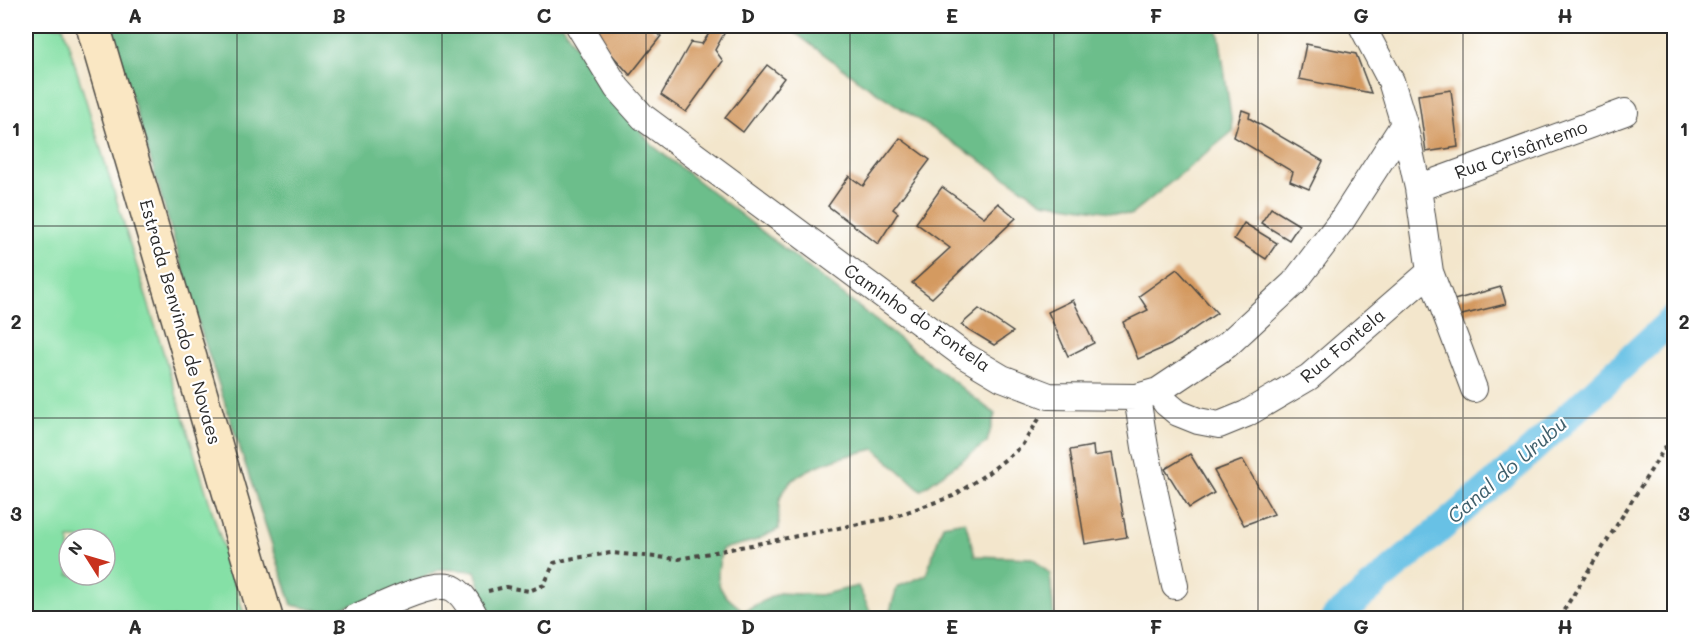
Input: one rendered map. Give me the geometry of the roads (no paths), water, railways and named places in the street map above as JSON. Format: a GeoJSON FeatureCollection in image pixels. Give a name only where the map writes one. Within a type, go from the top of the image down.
{"type":"FeatureCollection","features":[{"type":"Feature","properties":{"kind":"street","name":"Estrada Benvindo de Novaes"},"geometry":{"type":"LineString","coordinates":[[93,26],[266,618]]}},
{"type":"Feature","properties":{"kind":"street","name":"Caminho do Fontela"},"geometry":{"type":"LineString","coordinates":[[579,26],[617,88],[643,117],[965,356],[1002,378],[1049,396],[1148,394]]}},
{"type":"Feature","properties":{"kind":"street"},"geometry":{"type":"LineString","coordinates":[[1362,26],[1391,81],[1404,124],[1418,188],[1430,272],[1474,389]]}},
{"type":"Feature","properties":{"kind":"street","name":"Rua Crisântemo"},"geometry":{"type":"LineString","coordinates":[[1418,188],[1625,112]]}},
{"type":"Feature","properties":{"kind":"street"},"geometry":{"type":"LineString","coordinates":[[1174,585],[1145,447],[1148,394],[1227,345],[1294,283],[1342,220],[1404,124]]}},
{"type":"Feature","properties":{"kind":"street","name":"Rua Fontela"},"geometry":{"type":"LineString","coordinates":[[1148,394],[1166,403],[1178,413],[1198,421],[1219,425],[1246,414],[1309,377],[1430,272]]}},
{"type":"Feature","properties":{"kind":"street"},"geometry":{"type":"LineString","coordinates":[[354,618],[429,587],[446,586],[454,589],[470,608]]}},
{"type":"Feature","properties":{"kind":"waterway","name":"Canal do Urubu"},"geometry":{"type":"LineString","coordinates":[[1335,618],[1518,463],[1674,318]]}}]}
